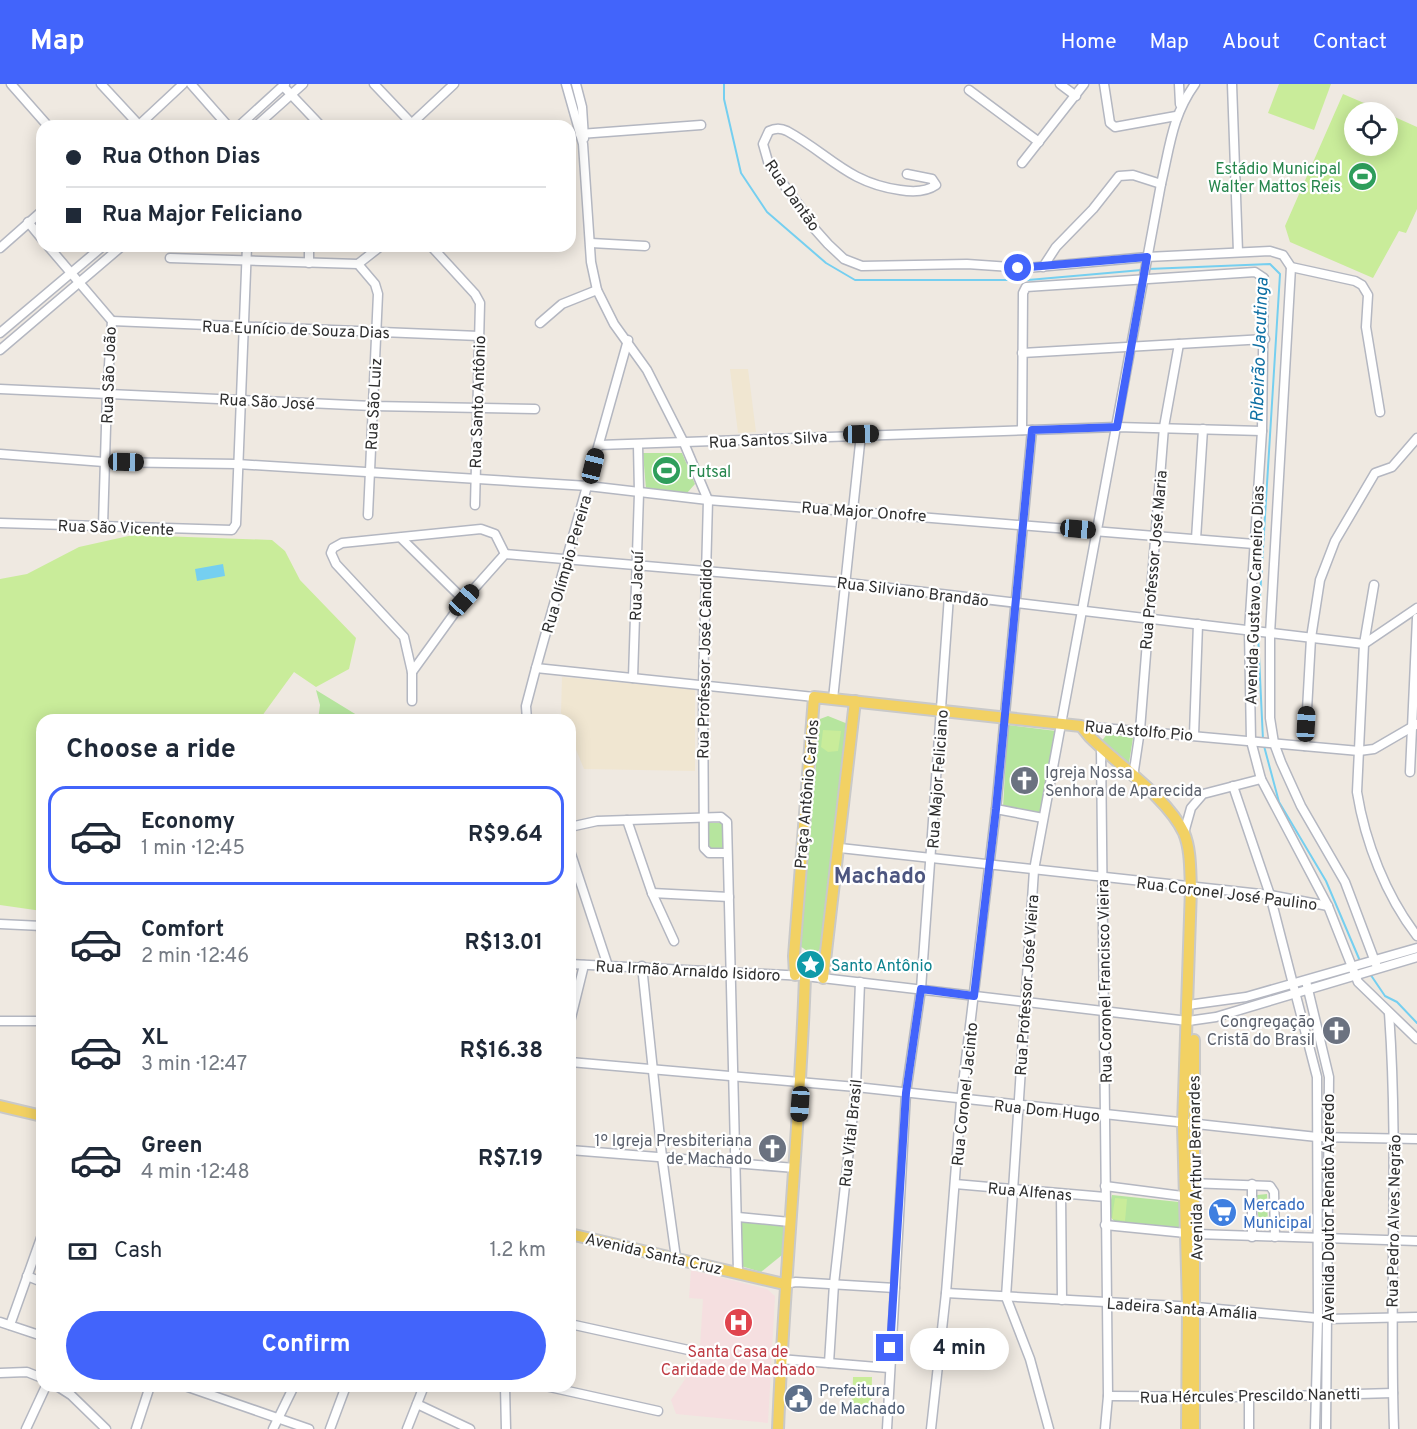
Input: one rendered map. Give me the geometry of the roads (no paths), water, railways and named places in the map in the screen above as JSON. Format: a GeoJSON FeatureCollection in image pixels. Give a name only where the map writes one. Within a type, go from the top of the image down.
{"type":"FeatureCollection","features":[{"type":"Feature","properties":{"kind":"main road","name":"Praça Antônio Carlos"},"geometry":{"type":"LineString","coordinates":[[780,1280],[786,1258],[802,1083],[798,972],[814,698],[855,701]]}},
{"type":"Feature","properties":{"kind":"main road","name":"Rua Astolfo Pio"},"geometry":{"type":"LineString","coordinates":[[855,701],[1062,722],[1081,726]]}},
{"type":"Feature","properties":{"kind":"main road"},"geometry":{"type":"LineString","coordinates":[[823,978],[823,963],[840,848],[855,701]]}},
{"type":"Feature","properties":{"kind":"main road","name":"Avenida Arthur Bernardes"},"geometry":{"type":"LineString","coordinates":[[1081,726],[1101,748],[1163,805],[1184,833],[1189,854],[1191,908],[1195,922],[1192,956],[1188,1125],[1192,1307],[1191,1396],[1194,1429]]}},
{"type":"Feature","properties":{"kind":"main road"},"geometry":{"type":"LineString","coordinates":[[798,972],[809,957],[823,963]]}},
{"type":"Feature","properties":{"kind":"main road"},"geometry":{"type":"LineString","coordinates":[[0,1106],[36,1115]]}},
{"type":"Feature","properties":{"kind":"main road","name":"Avenida Santa Cruz"},"geometry":{"type":"LineString","coordinates":[[576,1235],[780,1280]]}},
{"type":"Feature","properties":{"kind":"main road"},"geometry":{"type":"LineString","coordinates":[[778,1429],[784,1304],[780,1280]]}},
{"type":"Feature","properties":{"kind":"main road","name":"Avenida Arthur Bernardes"},"geometry":{"type":"LineString","coordinates":[[1187,1429],[1191,1396]]}},
{"type":"Feature","properties":{"kind":"street"},"geometry":{"type":"LineString","coordinates":[[11,84],[43,120]]}},
{"type":"Feature","properties":{"kind":"street"},"geometry":{"type":"LineString","coordinates":[[101,84],[133,120]]}},
{"type":"Feature","properties":{"kind":"street"},"geometry":{"type":"LineString","coordinates":[[144,120],[183,84]]}},
{"type":"Feature","properties":{"kind":"street"},"geometry":{"type":"LineString","coordinates":[[191,84],[223,120]]}},
{"type":"Feature","properties":{"kind":"street"},"geometry":{"type":"LineString","coordinates":[[262,120],[303,84]]}},
{"type":"Feature","properties":{"kind":"street"},"geometry":{"type":"LineString","coordinates":[[374,84],[406,120]]}},
{"type":"Feature","properties":{"kind":"street"},"geometry":{"type":"LineString","coordinates":[[416,120],[454,84]]}},
{"type":"Feature","properties":{"kind":"street"},"geometry":{"type":"LineString","coordinates":[[566,84],[582,134]]}},
{"type":"Feature","properties":{"kind":"street"},"geometry":{"type":"LineString","coordinates":[[576,84],[583,144],[591,262],[597,290],[614,324],[628,340],[647,370],[684,443],[708,500]]}},
{"type":"Feature","properties":{"kind":"street"},"geometry":{"type":"LineString","coordinates":[[1060,84],[1076,96]]}},
{"type":"Feature","properties":{"kind":"street"},"geometry":{"type":"LineString","coordinates":[[1022,163],[1084,84]]}},
{"type":"Feature","properties":{"kind":"street"},"geometry":{"type":"LineString","coordinates":[[1104,84],[1110,123],[1114,127],[1176,116]]}},
{"type":"Feature","properties":{"kind":"street"},"geometry":{"type":"LineString","coordinates":[[1179,84],[1180,104]]}},
{"type":"Feature","properties":{"kind":"street"},"geometry":{"type":"LineString","coordinates":[[1180,104],[1195,84]]}},
{"type":"Feature","properties":{"kind":"street"},"geometry":{"type":"LineString","coordinates":[[1232,84],[1238,252]]}},
{"type":"Feature","properties":{"kind":"street"},"geometry":{"type":"LineString","coordinates":[[245,120],[284,85],[315,120]]}},
{"type":"Feature","properties":{"kind":"street"},"geometry":{"type":"LineString","coordinates":[[969,90],[1039,142]]}},
{"type":"Feature","properties":{"kind":"street","name":"Rua Professor José Vieira"},"geometry":{"type":"LineString","coordinates":[[1006,1297],[1034,870],[1161,184],[1180,104]]}},
{"type":"Feature","properties":{"kind":"street"},"geometry":{"type":"LineString","coordinates":[[582,134],[701,125]]}},
{"type":"Feature","properties":{"kind":"street","name":"Rua Dantão"},"geometry":{"type":"LineString","coordinates":[[908,174],[932,179],[936,185],[910,191],[870,184],[830,162],[786,130],[776,128],[769,131],[763,144],[769,165],[812,226],[844,259],[862,266],[879,267],[967,264],[1018,268],[1043,267]]}},
{"type":"Feature","properties":{"kind":"street"},"geometry":{"type":"LineString","coordinates":[[1043,267],[1056,247],[1093,209],[1119,176],[1133,175],[1161,184]]}},
{"type":"Feature","properties":{"kind":"street"},"geometry":{"type":"LineString","coordinates":[[0,248],[36,216]]}},
{"type":"Feature","properties":{"kind":"street"},"geometry":{"type":"LineString","coordinates":[[28,222],[36,232]]}},
{"type":"Feature","properties":{"kind":"street"},"geometry":{"type":"LineString","coordinates":[[591,243],[645,246]]}},
{"type":"Feature","properties":{"kind":"street","name":"Rua São João"},"geometry":{"type":"LineString","coordinates":[[53,252],[112,321],[104,462],[103,526]]}},
{"type":"Feature","properties":{"kind":"street"},"geometry":{"type":"LineString","coordinates":[[0,333],[96,252]]}},
{"type":"Feature","properties":{"kind":"street"},"geometry":{"type":"LineString","coordinates":[[0,350],[115,252]]}},
{"type":"Feature","properties":{"kind":"street"},"geometry":{"type":"LineString","coordinates":[[237,464],[248,252]]}},
{"type":"Feature","properties":{"kind":"street"},"geometry":{"type":"LineString","coordinates":[[309,252],[309,263]]}},
{"type":"Feature","properties":{"kind":"street"},"geometry":{"type":"LineString","coordinates":[[170,258],[358,264],[373,252]]}},
{"type":"Feature","properties":{"kind":"street","name":"Rua Santo Antônio"},"geometry":{"type":"LineString","coordinates":[[436,252],[478,298],[480,309],[475,505]]}},
{"type":"Feature","properties":{"kind":"street"},"geometry":{"type":"LineString","coordinates":[[1043,267],[1238,252],[1279,253],[1291,267],[1355,281],[1362,285],[1368,295],[1367,336],[1380,412]]}},
{"type":"Feature","properties":{"kind":"street","name":"Rua São Luiz"},"geometry":{"type":"LineString","coordinates":[[358,264],[378,289],[368,515]]}},
{"type":"Feature","properties":{"kind":"street","name":"Avenida Gustavo Carneiro Dias"},"geometry":{"type":"LineString","coordinates":[[1291,267],[1268,634],[1271,743],[1300,806],[1345,882],[1365,967]]}},
{"type":"Feature","properties":{"kind":"street","name":"Avenida Gustavo Carneiro Dias"},"geometry":{"type":"LineString","coordinates":[[1144,278],[1261,274],[1265,283],[1262,430],[1251,631],[1254,742],[1261,779],[1328,906],[1365,967]]}},
{"type":"Feature","properties":{"kind":"street"},"geometry":{"type":"LineString","coordinates":[[1022,430],[1024,290],[1029,287],[1144,278]]}},
{"type":"Feature","properties":{"kind":"street"},"geometry":{"type":"LineString","coordinates":[[540,323],[562,304],[597,290]]}},
{"type":"Feature","properties":{"kind":"street"},"geometry":{"type":"LineString","coordinates":[[13,321],[21,330]]}},
{"type":"Feature","properties":{"kind":"street","name":"Rua Eunício de Souza Dias"},"geometry":{"type":"LineString","coordinates":[[112,321],[479,336]]}},
{"type":"Feature","properties":{"kind":"street"},"geometry":{"type":"LineString","coordinates":[[1022,353],[1264,339]]}},
{"type":"Feature","properties":{"kind":"street","name":"Rua Olímpio Pereira"},"geometry":{"type":"LineString","coordinates":[[527,714],[526,706],[536,669],[628,340]]}},
{"type":"Feature","properties":{"kind":"street","name":"Rua Professor José Maria"},"geometry":{"type":"LineString","coordinates":[[1133,777],[1140,730],[1164,427],[1179,344]]}},
{"type":"Feature","properties":{"kind":"street","name":"Rua São José"},"geometry":{"type":"LineString","coordinates":[[0,389],[372,406],[535,409]]}},
{"type":"Feature","properties":{"kind":"street","name":"Rua Santos Silva"},"geometry":{"type":"LineString","coordinates":[[599,445],[861,434],[1117,427],[1262,430]]}},
{"type":"Feature","properties":{"kind":"street"},"geometry":{"type":"LineString","coordinates":[[1196,539],[1203,429]]}},
{"type":"Feature","properties":{"kind":"street","name":"Rua Coronel Jacinto"},"geometry":{"type":"LineString","coordinates":[[931,1429],[946,1293],[961,1101],[996,809],[1032,430]]}},
{"type":"Feature","properties":{"kind":"street"},"geometry":{"type":"LineString","coordinates":[[833,699],[848,583],[861,434]]}},
{"type":"Feature","properties":{"kind":"street"},"geometry":{"type":"LineString","coordinates":[[1305,746],[1311,638],[1325,562],[1375,473],[1392,467],[1417,438]]}},
{"type":"Feature","properties":{"kind":"street","name":"Rua Jacuí"},"geometry":{"type":"LineString","coordinates":[[633,678],[639,493],[638,445]]}},
{"type":"Feature","properties":{"kind":"street","name":"Rua Major Onofre"},"geometry":{"type":"LineString","coordinates":[[0,454],[104,462],[237,464],[588,486],[708,500],[854,509],[1254,544]]}},
{"type":"Feature","properties":{"kind":"street","name":"Rua São Vicente"},"geometry":{"type":"LineString","coordinates":[[0,523],[232,530],[236,524],[237,464]]}},
{"type":"Feature","properties":{"kind":"street","name":"Rua Professor José Cândido"},"geometry":{"type":"LineString","coordinates":[[708,500],[702,818],[706,851],[727,853]]}},
{"type":"Feature","properties":{"kind":"street"},"geometry":{"type":"LineString","coordinates":[[412,672],[464,600],[505,554],[495,534],[481,529],[342,543],[336,545],[331,553],[336,564],[404,637],[412,672],[412,701]]}},
{"type":"Feature","properties":{"kind":"street"},"geometry":{"type":"LineString","coordinates":[[401,538],[464,600]]}},
{"type":"Feature","properties":{"kind":"street","name":"Rua Silviano Brandão"},"geometry":{"type":"LineString","coordinates":[[505,554],[848,583],[1364,644]]}},
{"type":"Feature","properties":{"kind":"street"},"geometry":{"type":"LineString","coordinates":[[1374,585],[1364,644],[1357,792],[1359,808],[1389,893],[1404,920],[1417,936]]}},
{"type":"Feature","properties":{"kind":"street","name":"Rua Major Feliciano"},"geometry":{"type":"LineString","coordinates":[[887,1429],[906,1093],[921,989],[932,858],[948,596]]}},
{"type":"Feature","properties":{"kind":"street"},"geometry":{"type":"LineString","coordinates":[[1364,644],[1417,608]]}},
{"type":"Feature","properties":{"kind":"street"},"geometry":{"type":"LineString","coordinates":[[1410,772],[1415,725],[1417,618]]}},
{"type":"Feature","properties":{"kind":"street"},"geometry":{"type":"LineString","coordinates":[[1194,735],[1198,624]]}},
{"type":"Feature","properties":{"kind":"street"},"geometry":{"type":"LineString","coordinates":[[536,669],[814,698]]}},
{"type":"Feature","properties":{"kind":"street","name":"Rua Astolfo Pio"},"geometry":{"type":"LineString","coordinates":[[1081,726],[1359,751],[1374,749],[1415,725]]}},
{"type":"Feature","properties":{"kind":"street","name":"Rua Coronel Francisco Vieira"},"geometry":{"type":"LineString","coordinates":[[1101,748],[1108,1396],[1105,1429]]}},
{"type":"Feature","properties":{"kind":"street"},"geometry":{"type":"LineString","coordinates":[[1184,833],[1197,799],[1203,794],[1261,779]]}},
{"type":"Feature","properties":{"kind":"street","name":"Avenida Doutor Renato Azeredo"},"geometry":{"type":"LineString","coordinates":[[1233,786],[1270,895],[1293,989],[1315,1058],[1318,1318],[1326,1429]]}},
{"type":"Feature","properties":{"kind":"street"},"geometry":{"type":"LineString","coordinates":[[996,809],[1043,818]]}},
{"type":"Feature","properties":{"kind":"street"},"geometry":{"type":"LineString","coordinates":[[576,826],[597,821],[721,817],[726,820],[733,971],[738,1272]]}},
{"type":"Feature","properties":{"kind":"street"},"geometry":{"type":"LineString","coordinates":[[627,820],[652,893],[674,941]]}},
{"type":"Feature","properties":{"kind":"street","name":"Rua Coronel José Paulino"},"geometry":{"type":"LineString","coordinates":[[840,848],[1270,895],[1328,906]]}},
{"type":"Feature","properties":{"kind":"street"},"geometry":{"type":"LineString","coordinates":[[576,869],[608,966]]}},
{"type":"Feature","properties":{"kind":"street"},"geometry":{"type":"LineString","coordinates":[[652,893],[729,897]]}},
{"type":"Feature","properties":{"kind":"street"},"geometry":{"type":"LineString","coordinates":[[0,924],[36,926]]}},
{"type":"Feature","properties":{"kind":"street"},"geometry":{"type":"LineString","coordinates":[[798,972],[823,978],[1191,1021],[1216,1017],[1417,948]]}},
{"type":"Feature","properties":{"kind":"street"},"geometry":{"type":"LineString","coordinates":[[1365,967],[1417,957]]}},
{"type":"Feature","properties":{"kind":"street","name":"Rua Irmão Arnaldo Isidoro"},"geometry":{"type":"LineString","coordinates":[[576,964],[798,972]]}},
{"type":"Feature","properties":{"kind":"street"},"geometry":{"type":"LineString","coordinates":[[576,998],[584,965]]}},
{"type":"Feature","properties":{"kind":"street"},"geometry":{"type":"LineString","coordinates":[[642,966],[662,1157],[676,1258]]}},
{"type":"Feature","properties":{"kind":"street"},"geometry":{"type":"LineString","coordinates":[[1365,967],[1364,990],[1417,1039]]}},
{"type":"Feature","properties":{"kind":"street","name":"Rua Vital Brasil"},"geometry":{"type":"LineString","coordinates":[[829,1363],[834,1284],[856,1088],[860,982]]}},
{"type":"Feature","properties":{"kind":"street","name":"Avenida Doutor Renato Azeredo"},"geometry":{"type":"LineString","coordinates":[[1307,985],[1328,1067],[1328,1319],[1322,1394],[1315,1429]]}},
{"type":"Feature","properties":{"kind":"street"},"geometry":{"type":"LineString","coordinates":[[1191,1004],[1293,989]]}},
{"type":"Feature","properties":{"kind":"street"},"geometry":{"type":"LineString","coordinates":[[1246,997],[1248,1006]]}},
{"type":"Feature","properties":{"kind":"street"},"geometry":{"type":"LineString","coordinates":[[1213,1002],[1216,1017]]}},
{"type":"Feature","properties":{"kind":"street","name":"Rua Pedro Alves Negrão"},"geometry":{"type":"LineString","coordinates":[[1389,1012],[1396,1138],[1391,1317],[1394,1429]]}},
{"type":"Feature","properties":{"kind":"street"},"geometry":{"type":"LineString","coordinates":[[0,1021],[36,1021]]}},
{"type":"Feature","properties":{"kind":"street","name":"Rua Dom Hugo"},"geometry":{"type":"LineString","coordinates":[[576,1063],[906,1093],[961,1101],[1317,1137],[1417,1139]]}},
{"type":"Feature","properties":{"kind":"street"},"geometry":{"type":"LineString","coordinates":[[576,1150],[795,1168]]}},
{"type":"Feature","properties":{"kind":"street"},"geometry":{"type":"LineString","coordinates":[[1317,1177],[1327,1178]]}},
{"type":"Feature","properties":{"kind":"street"},"geometry":{"type":"LineString","coordinates":[[1188,1183],[1252,1184],[1274,1188],[1275,1237]]}},
{"type":"Feature","properties":{"kind":"street","name":"Rua Alfenas"},"geometry":{"type":"LineString","coordinates":[[955,1184],[1105,1197]]}},
{"type":"Feature","properties":{"kind":"street"},"geometry":{"type":"LineString","coordinates":[[1252,1184],[1252,1237]]}},
{"type":"Feature","properties":{"kind":"street"},"geometry":{"type":"LineString","coordinates":[[1105,1186],[1189,1197]]}},
{"type":"Feature","properties":{"kind":"street"},"geometry":{"type":"LineString","coordinates":[[1060,1194],[1062,1300]]}},
{"type":"Feature","properties":{"kind":"street"},"geometry":{"type":"LineString","coordinates":[[1317,1211],[1327,1211]]}},
{"type":"Feature","properties":{"kind":"street"},"geometry":{"type":"LineString","coordinates":[[738,1217],[790,1222]]}},
{"type":"Feature","properties":{"kind":"street"},"geometry":{"type":"LineString","coordinates":[[1105,1225],[1191,1234],[1417,1241]]}},
{"type":"Feature","properties":{"kind":"street"},"geometry":{"type":"LineString","coordinates":[[10,1324],[36,1252]]}},
{"type":"Feature","properties":{"kind":"street"},"geometry":{"type":"LineString","coordinates":[[27,1276],[36,1280]]}},
{"type":"Feature","properties":{"kind":"street"},"geometry":{"type":"LineString","coordinates":[[1317,1280],[1327,1279]]}},
{"type":"Feature","properties":{"kind":"street"},"geometry":{"type":"LineString","coordinates":[[780,1280],[895,1288]]}},
{"type":"Feature","properties":{"kind":"street","name":"Ladeira Santa Amália"},"geometry":{"type":"LineString","coordinates":[[946,1293],[1192,1307],[1328,1319],[1417,1317]]}},
{"type":"Feature","properties":{"kind":"street"},"geometry":{"type":"LineString","coordinates":[[1006,1297],[1030,1359],[1049,1429]]}},
{"type":"Feature","properties":{"kind":"street"},"geometry":{"type":"LineString","coordinates":[[0,1322],[36,1334]]}},
{"type":"Feature","properties":{"kind":"street"},"geometry":{"type":"LineString","coordinates":[[576,1325],[693,1351]]}},
{"type":"Feature","properties":{"kind":"street"},"geometry":{"type":"LineString","coordinates":[[780,1359],[889,1368]]}},
{"type":"Feature","properties":{"kind":"street"},"geometry":{"type":"LineString","coordinates":[[0,1372],[27,1372],[36,1376]]}},
{"type":"Feature","properties":{"kind":"street"},"geometry":{"type":"LineString","coordinates":[[26,1429],[43,1392]]}},
{"type":"Feature","properties":{"kind":"street"},"geometry":{"type":"LineString","coordinates":[[66,1392],[106,1429]]}},
{"type":"Feature","properties":{"kind":"street"},"geometry":{"type":"LineString","coordinates":[[135,1429],[148,1392]]}},
{"type":"Feature","properties":{"kind":"street"},"geometry":{"type":"LineString","coordinates":[[202,1392],[309,1429]]}},
{"type":"Feature","properties":{"kind":"street"},"geometry":{"type":"LineString","coordinates":[[273,1429],[291,1392]]}},
{"type":"Feature","properties":{"kind":"street"},"geometry":{"type":"LineString","coordinates":[[330,1429],[344,1392]]}},
{"type":"Feature","properties":{"kind":"street"},"geometry":{"type":"LineString","coordinates":[[407,1429],[422,1392]]}},
{"type":"Feature","properties":{"kind":"street"},"geometry":{"type":"LineString","coordinates":[[505,1392],[506,1429]]}},
{"type":"Feature","properties":{"kind":"street"},"geometry":{"type":"LineString","coordinates":[[572,1392],[657,1411]]}},
{"type":"Feature","properties":{"kind":"street","name":"Rua Hércules Prescildo Nanetti"},"geometry":{"type":"LineString","coordinates":[[1108,1396],[1249,1397],[1393,1393]]}},
{"type":"Feature","properties":{"kind":"street"},"geometry":{"type":"LineString","coordinates":[[1249,1397],[1249,1429]]}},
{"type":"Feature","properties":{"kind":"street"},"geometry":{"type":"LineString","coordinates":[[417,1404],[470,1429]]}},
{"type":"Feature","properties":{"kind":"street"},"geometry":{"type":"LineString","coordinates":[[414,1415],[416,1429]]}},
{"type":"Feature","properties":{"kind":"street"},"geometry":{"type":"LineString","coordinates":[[1320,1429],[1326,1429]]}},
{"type":"Feature","properties":{"kind":"water"},"geometry":{"type":"Polygon","coordinates":[[[223,564],[225,576],[197,581],[195,569],[223,564]]]}},
{"type":"Feature","properties":{"kind":"waterway","name":"Ribeirão Jacutinga"},"geometry":{"type":"LineString","coordinates":[[724,84],[724,99],[741,173],[767,212],[826,263],[855,280],[1028,280],[1142,270]]}},
{"type":"Feature","properties":{"kind":"waterway","name":"Ribeirão Jacutinga"},"geometry":{"type":"LineString","coordinates":[[1148,269],[1270,264],[1280,274],[1258,629]]}},
{"type":"Feature","properties":{"kind":"waterway","name":"Ribeirão Jacutinga"},"geometry":{"type":"LineString","coordinates":[[1258,635],[1263,740]]}},
{"type":"Feature","properties":{"kind":"waterway","name":"Ribeirão Jacutinga"},"geometry":{"type":"LineString","coordinates":[[1264,746],[1279,802],[1326,881],[1360,961]]}},
{"type":"Feature","properties":{"kind":"waterway","name":"Ribeirão Jacutinga"},"geometry":{"type":"LineString","coordinates":[[1364,965],[1385,996],[1397,1002],[1417,1023]]}},
{"type":"Feature","properties":{"kind":"place","name":"Estádio Municipal Walter Mattos Reis"},"geometry":{"type":"Point","coordinates":[1362,177]}},
{"type":"Feature","properties":{"kind":"place","name":"Futsal"},"geometry":{"type":"Point","coordinates":[667,471]}},
{"type":"Feature","properties":{"kind":"place","name":"Igreja Nossa Senhora de Aparecida"},"geometry":{"type":"Point","coordinates":[1024,781]}},
{"type":"Feature","properties":{"kind":"place","name":"Santo Antônio"},"geometry":{"type":"Point","coordinates":[810,965]}},
{"type":"Feature","properties":{"kind":"place","name":"Congregação Cristã do Brasil"},"geometry":{"type":"Point","coordinates":[1336,1030]}},
{"type":"Feature","properties":{"kind":"place","name":"1º Igreja Presbiteriana de Machado"},"geometry":{"type":"Point","coordinates":[773,1149]}},
{"type":"Feature","properties":{"kind":"place","name":"Mercado Municipal"},"geometry":{"type":"Point","coordinates":[1222,1213]}},
{"type":"Feature","properties":{"kind":"place","name":"Santa Casa de Caridade de Machado"},"geometry":{"type":"Point","coordinates":[738,1323]}},
{"type":"Feature","properties":{"kind":"place","name":"Prefeitura de Machado"},"geometry":{"type":"Point","coordinates":[798,1399]}},
{"type":"Feature","properties":{"kind":"district","name":"Machado"},"geometry":{"type":"Point","coordinates":[880,875]}}]}
